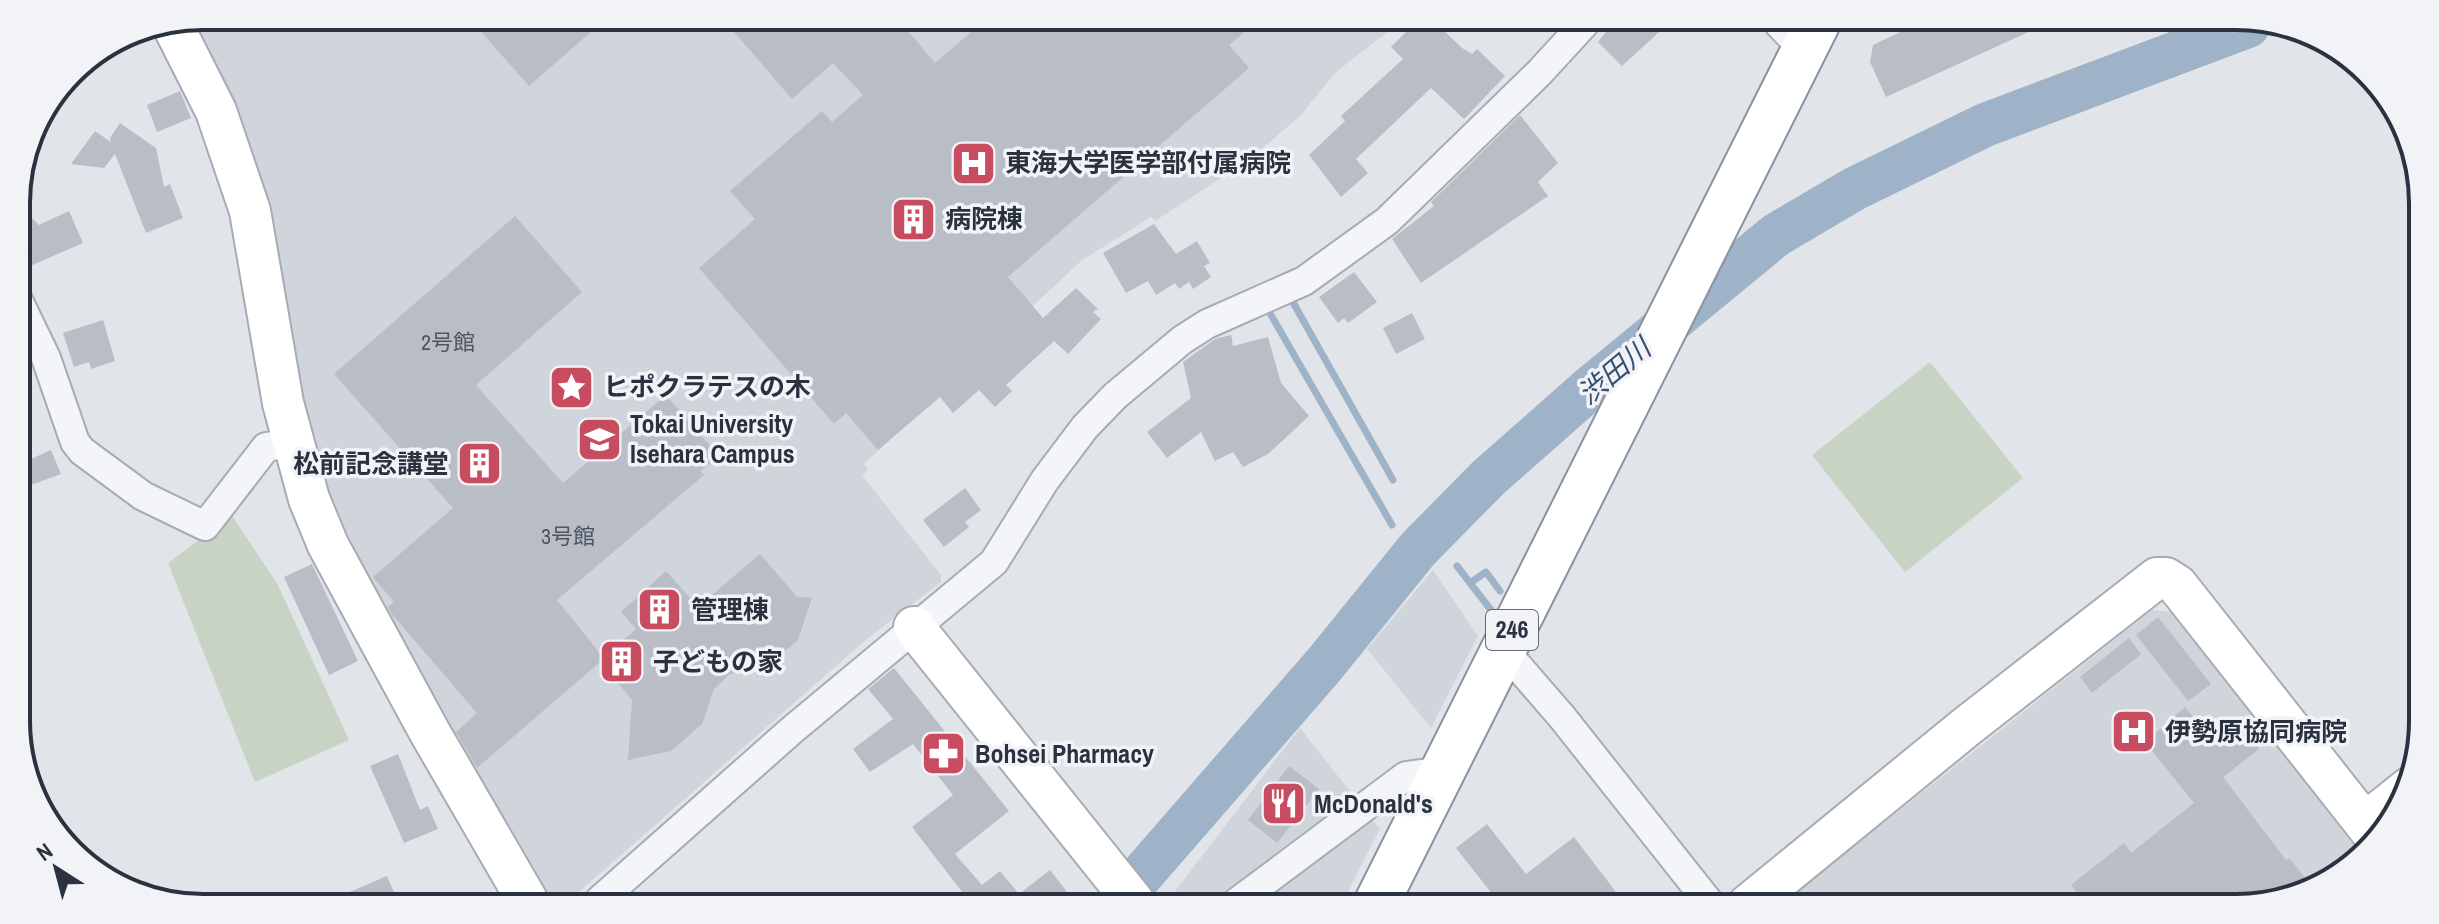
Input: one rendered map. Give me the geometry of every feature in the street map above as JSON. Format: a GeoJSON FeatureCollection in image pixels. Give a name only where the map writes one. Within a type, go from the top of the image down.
{"type":"FeatureCollection","features":[{"type":"Feature","properties":{"kind":"highway","name":"246"},"geometry":{"type":"LineString","coordinates":[[1381,894],[1703,252],[1800,32]]}},
{"type":"Feature","properties":{"kind":"street"},"geometry":{"type":"LineString","coordinates":[[607,894],[914,627],[994,562],[1045,480],[1085,427],[1115,396],[1182,340],[1207,324],[1304,281],[1387,221],[1578,30]]}},
{"type":"Feature","properties":{"kind":"street"},"geometry":{"type":"LineString","coordinates":[[176,32],[216,111],[250,211],[292,443],[309,499],[335,561],[524,894]]}},
{"type":"Feature","properties":{"kind":"street"},"geometry":{"type":"LineString","coordinates":[[30,325],[46,358],[75,442],[143,496],[184,519],[205,526],[266,447],[292,443]]}},
{"type":"Feature","properties":{"kind":"street"},"geometry":{"type":"LineString","coordinates":[[1761,894],[1956,735],[2157,578],[2166,578],[2177,585],[2370,829]]}},
{"type":"Feature","properties":{"kind":"street"},"geometry":{"type":"LineString","coordinates":[[914,627],[1122,888]]}},
{"type":"Feature","properties":{"kind":"street"},"geometry":{"type":"LineString","coordinates":[[1503,649],[1562,717],[1702,894]]}},
{"type":"Feature","properties":{"kind":"street"},"geometry":{"type":"LineString","coordinates":[[1248,894],[1406,776],[1442,771]]}},
{"type":"Feature","properties":{"kind":"shaded area","name":"Tokai University Isehara Campus"},"geometry":{"type":"Polygon","coordinates":[[[1390,30],[1335,73],[1300,116],[1250,159],[1155,221],[1151,217],[1081,261],[864,464],[868,469],[862,475],[941,575],[941,582],[868,638],[575,894],[543,893],[334,527],[188,31],[1390,30]]]}},
{"type":"Feature","properties":{"kind":"shaded area"},"geometry":{"type":"Polygon","coordinates":[[[1433,570],[1478,636],[1431,728],[1367,649],[1433,570]]]}},
{"type":"Feature","properties":{"kind":"shaded area","name":"伊勢原協同病院"},"geometry":{"type":"Polygon","coordinates":[[[2152,610],[2174,612],[2357,844],[2323,871],[2302,881],[2248,894],[1794,894],[2152,610]]]}},
{"type":"Feature","properties":{"kind":"shaded area"},"geometry":{"type":"Polygon","coordinates":[[[1300,728],[1380,829],[1347,894],[1173,894],[1300,728]]]}},
{"type":"Feature","properties":{"kind":"green space"},"geometry":{"type":"Polygon","coordinates":[[[1930,362],[2023,478],[1905,572],[1812,455],[1930,362]]]}},
{"type":"Feature","properties":{"kind":"green space"},"geometry":{"type":"Polygon","coordinates":[[[232,516],[278,585],[349,740],[255,782],[168,563],[232,516]]]}},
{"type":"Feature","properties":{"kind":"building"},"geometry":{"type":"Polygon","coordinates":[[[479,30],[593,30],[529,86],[479,30]]]}},
{"type":"Feature","properties":{"kind":"building","name":"病院棟"},"geometry":{"type":"Polygon","coordinates":[[[732,30],[907,30],[935,63],[973,30],[1246,30],[1229,45],[1249,68],[1008,277],[1043,318],[1076,288],[1098,309],[1093,312],[1101,319],[1068,354],[1054,341],[1006,385],[1012,391],[995,407],[979,390],[953,413],[940,397],[878,450],[846,413],[834,424],[699,268],[755,219],[730,191],[822,111],[832,122],[863,95],[833,63],[792,99],[732,30]]]}},
{"type":"Feature","properties":{"kind":"building"},"geometry":{"type":"Polygon","coordinates":[[[1408,30],[1443,30],[1472,54],[1477,49],[1505,76],[1464,119],[1431,88],[1356,159],[1368,173],[1341,197],[1309,155],[1345,121],[1341,116],[1403,59],[1391,47],[1408,30]]]}},
{"type":"Feature","properties":{"kind":"building"},"geometry":{"type":"Polygon","coordinates":[[[1607,30],[1661,30],[1622,66],[1598,42],[1607,30]]]}},
{"type":"Feature","properties":{"kind":"building"},"geometry":{"type":"Polygon","coordinates":[[[1904,30],[2033,30],[1886,97],[1870,62],[1873,45],[1904,30]]]}},
{"type":"Feature","properties":{"kind":"building"},"geometry":{"type":"Polygon","coordinates":[[[180,91],[191,118],[157,132],[147,105],[180,91]]]}},
{"type":"Feature","properties":{"kind":"building"},"geometry":{"type":"Polygon","coordinates":[[[1520,115],[1558,163],[1538,182],[1548,196],[1421,283],[1392,239],[1434,206],[1431,202],[1520,115]]]}},
{"type":"Feature","properties":{"kind":"building"},"geometry":{"type":"Polygon","coordinates":[[[120,123],[156,148],[164,187],[170,184],[183,218],[146,233],[115,154],[104,168],[71,164],[95,131],[111,142],[110,138],[120,123]]]}},
{"type":"Feature","properties":{"kind":"building"},"geometry":{"type":"Polygon","coordinates":[[[69,211],[83,243],[30,266],[30,216],[39,225],[69,211]]]}},
{"type":"Feature","properties":{"kind":"building"},"geometry":{"type":"Polygon","coordinates":[[[515,216],[582,292],[476,385],[563,483],[666,395],[719,456],[700,471],[704,475],[557,600],[603,657],[636,629],[621,612],[666,571],[698,607],[760,554],[797,597],[812,598],[798,640],[767,667],[730,674],[714,689],[702,724],[671,751],[628,760],[632,700],[600,662],[477,768],[456,732],[477,713],[391,613],[388,607],[394,602],[373,577],[453,508],[334,374],[515,216]]]}},
{"type":"Feature","properties":{"kind":"building"},"geometry":{"type":"Polygon","coordinates":[[[1154,224],[1176,254],[1197,241],[1210,263],[1204,266],[1211,277],[1193,289],[1189,282],[1179,289],[1175,283],[1156,295],[1148,281],[1126,293],[1103,253],[1154,224]]]}},
{"type":"Feature","properties":{"kind":"building"},"geometry":{"type":"Polygon","coordinates":[[[1354,272],[1377,302],[1348,323],[1344,318],[1338,323],[1319,297],[1354,272]]]}},
{"type":"Feature","properties":{"kind":"building"},"geometry":{"type":"Polygon","coordinates":[[[1412,313],[1425,339],[1396,354],[1383,328],[1412,313]]]}},
{"type":"Feature","properties":{"kind":"building"},"geometry":{"type":"Polygon","coordinates":[[[103,320],[115,361],[91,369],[89,362],[74,367],[63,333],[103,320]]]}},
{"type":"Feature","properties":{"kind":"building"},"geometry":{"type":"Polygon","coordinates":[[[1231,335],[1233,346],[1268,337],[1281,383],[1309,416],[1268,454],[1243,467],[1233,452],[1215,461],[1201,432],[1167,458],[1147,432],[1191,398],[1183,362],[1215,339],[1231,335]]]}},
{"type":"Feature","properties":{"kind":"building"},"geometry":{"type":"Polygon","coordinates":[[[51,450],[61,474],[30,485],[30,460],[51,450]]]}},
{"type":"Feature","properties":{"kind":"building"},"geometry":{"type":"Polygon","coordinates":[[[965,488],[981,510],[965,522],[969,527],[944,547],[923,520],[965,488]]]}},
{"type":"Feature","properties":{"kind":"building"},"geometry":{"type":"Polygon","coordinates":[[[312,564],[358,661],[329,675],[284,577],[312,564]]]}},
{"type":"Feature","properties":{"kind":"building"},"geometry":{"type":"Polygon","coordinates":[[[2158,617],[2211,684],[2188,701],[2136,635],[2158,617]]]}},
{"type":"Feature","properties":{"kind":"building"},"geometry":{"type":"Polygon","coordinates":[[[2129,638],[2141,654],[2092,693],[2080,677],[2129,638]]]}},
{"type":"Feature","properties":{"kind":"building"},"geometry":{"type":"Polygon","coordinates":[[[894,668],[1009,811],[955,854],[982,885],[1000,871],[1019,894],[964,894],[912,827],[953,795],[913,744],[870,772],[853,749],[893,719],[868,689],[894,668]]]}},
{"type":"Feature","properties":{"kind":"building"},"geometry":{"type":"Polygon","coordinates":[[[2185,707],[2209,736],[2234,717],[2259,749],[2223,777],[2286,860],[2290,859],[2306,879],[2270,891],[2248,894],[2078,894],[2071,885],[2124,843],[2131,853],[2194,803],[2145,742],[2185,707]]]}},
{"type":"Feature","properties":{"kind":"building"},"geometry":{"type":"Polygon","coordinates":[[[398,754],[420,810],[428,806],[438,829],[404,843],[370,766],[398,754]]]}},
{"type":"Feature","properties":{"kind":"building","name":"McDonald's"},"geometry":{"type":"Polygon","coordinates":[[[1289,766],[1319,789],[1277,843],[1248,820],[1289,766]]]}},
{"type":"Feature","properties":{"kind":"building"},"geometry":{"type":"Polygon","coordinates":[[[1487,824],[1526,874],[1574,837],[1618,894],[1492,894],[1456,848],[1487,824]]]}},
{"type":"Feature","properties":{"kind":"building"},"geometry":{"type":"Polygon","coordinates":[[[1050,870],[1069,894],[1019,894],[1050,870]]]}},
{"type":"Feature","properties":{"kind":"building"},"geometry":{"type":"Polygon","coordinates":[[[387,876],[395,894],[345,894],[387,876]]]}},
{"type":"Feature","properties":{"kind":"waterway","name":"渋田川"},"geometry":{"type":"LineString","coordinates":[[1125,894],[1324,665],[1418,549],[1488,478],[1590,388],[1776,235],[1854,189],[1985,125],[2237,30]]}},
{"type":"Feature","properties":{"kind":"waterway"},"geometry":{"type":"LineString","coordinates":[[1290,297],[1393,480]]}},
{"type":"Feature","properties":{"kind":"waterway"},"geometry":{"type":"LineString","coordinates":[[1271,315],[1392,525]]}},
{"type":"Feature","properties":{"kind":"waterway"},"geometry":{"type":"LineString","coordinates":[[1404,539],[1418,549]]}},
{"type":"Feature","properties":{"kind":"waterway"},"geometry":{"type":"LineString","coordinates":[[1457,566],[1491,610]]}},
{"type":"Feature","properties":{"kind":"waterway"},"geometry":{"type":"LineString","coordinates":[[1470,583],[1486,572],[1500,591]]}},
{"type":"Feature","properties":{"kind":"place","name":"東海大学医学部付属病院"},"geometry":{"type":"Point","coordinates":[974,163]}},
{"type":"Feature","properties":{"kind":"place","name":"病院棟"},"geometry":{"type":"Point","coordinates":[914,219]}},
{"type":"Feature","properties":{"kind":"place","name":"ヒポクラテスの木"},"geometry":{"type":"Point","coordinates":[572,387]}},
{"type":"Feature","properties":{"kind":"place","name":"Tokai University Isehara Campus"},"geometry":{"type":"Point","coordinates":[599,439]}},
{"type":"Feature","properties":{"kind":"place","name":"松前記念講堂"},"geometry":{"type":"Point","coordinates":[480,464]}},
{"type":"Feature","properties":{"kind":"place","name":"管理棟"},"geometry":{"type":"Point","coordinates":[660,610]}},
{"type":"Feature","properties":{"kind":"place","name":"子どもの家"},"geometry":{"type":"Point","coordinates":[622,662]}},
{"type":"Feature","properties":{"kind":"place","name":"伊勢原協同病院"},"geometry":{"type":"Point","coordinates":[2134,732]}},
{"type":"Feature","properties":{"kind":"place","name":"Bohsei Pharmacy"},"geometry":{"type":"Point","coordinates":[944,754]}},
{"type":"Feature","properties":{"kind":"place","name":"McDonald's"},"geometry":{"type":"Point","coordinates":[1283,804]}}]}
